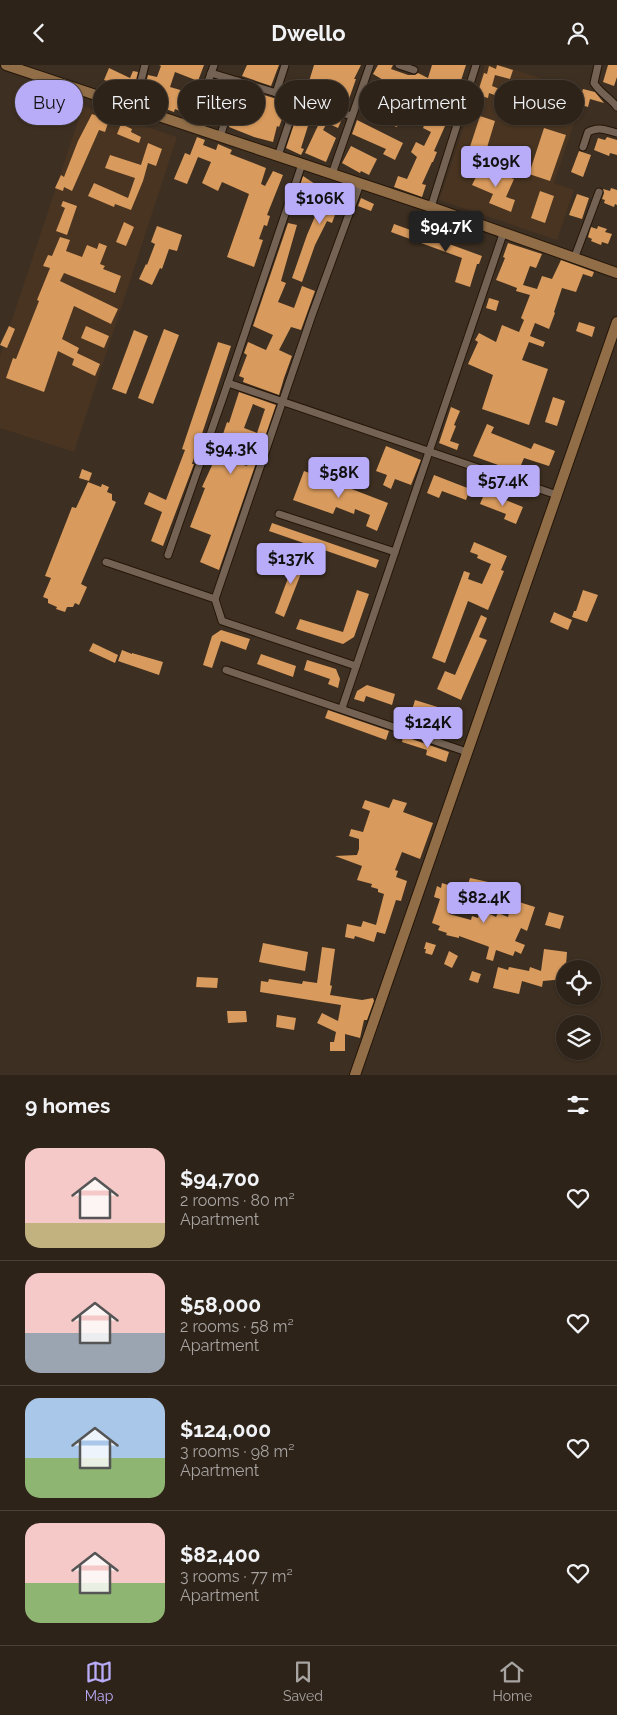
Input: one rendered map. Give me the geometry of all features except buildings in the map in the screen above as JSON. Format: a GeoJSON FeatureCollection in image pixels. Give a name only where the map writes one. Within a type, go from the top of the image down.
{"type":"FeatureCollection","features":[{"type":"Feature","properties":{"kind":"main road"},"geometry":{"type":"LineString","coordinates":[[6,65],[93,94]]}},
{"type":"Feature","properties":{"kind":"main road"},"geometry":{"type":"LineString","coordinates":[[168,119],[360,183],[617,273]]}},
{"type":"Feature","properties":{"kind":"main road"},"geometry":{"type":"LineString","coordinates":[[355,1075],[617,323]]}},
{"type":"Feature","properties":{"kind":"street"},"geometry":{"type":"LineString","coordinates":[[141,80],[145,65]]}},
{"type":"Feature","properties":{"kind":"street"},"geometry":{"type":"LineString","coordinates":[[280,80],[285,65]]}},
{"type":"Feature","properties":{"kind":"street"},"geometry":{"type":"LineString","coordinates":[[332,174],[370,65]]}},
{"type":"Feature","properties":{"kind":"street"},"geometry":{"type":"LineString","coordinates":[[399,65],[414,70]]}},
{"type":"Feature","properties":{"kind":"street"},"geometry":{"type":"LineString","coordinates":[[430,207],[476,65]]}},
{"type":"Feature","properties":{"kind":"street"},"geometry":{"type":"LineString","coordinates":[[598,65],[594,83],[597,89],[617,107]]}},
{"type":"Feature","properties":{"kind":"street"},"geometry":{"type":"LineString","coordinates":[[192,127],[211,67],[236,80]]}},
{"type":"Feature","properties":{"kind":"street"},"geometry":{"type":"LineString","coordinates":[[220,137],[224,125]]}},
{"type":"Feature","properties":{"kind":"street"},"geometry":{"type":"LineString","coordinates":[[278,156],[288,125]]}},
{"type":"Feature","properties":{"kind":"street"},"geometry":{"type":"LineString","coordinates":[[583,147],[588,132],[594,129],[602,128],[617,133]]}},
{"type":"Feature","properties":{"kind":"street"},"geometry":{"type":"LineString","coordinates":[[168,555],[302,164]]}},
{"type":"Feature","properties":{"kind":"street"},"geometry":{"type":"LineString","coordinates":[[356,665],[222,621],[215,599],[312,315],[360,183]]}},
{"type":"Feature","properties":{"kind":"street"},"geometry":{"type":"LineString","coordinates":[[574,259],[599,192]]}},
{"type":"Feature","properties":{"kind":"street"},"geometry":{"type":"LineString","coordinates":[[342,708],[504,234]]}},
{"type":"Feature","properties":{"kind":"street"},"geometry":{"type":"LineString","coordinates":[[228,383],[556,495]]}},
{"type":"Feature","properties":{"kind":"street"},"geometry":{"type":"LineString","coordinates":[[279,514],[395,552]]}},
{"type":"Feature","properties":{"kind":"street"},"geometry":{"type":"LineString","coordinates":[[106,562],[215,599]]}},
{"type":"Feature","properties":{"kind":"street"},"geometry":{"type":"LineString","coordinates":[[226,670],[467,751]]}},
{"type":"Feature","properties":{"kind":"shaded area"},"geometry":{"type":"Polygon","coordinates":[[[485,65],[501,65],[545,80],[494,80],[494,125],[573,125],[554,183],[574,190],[557,240],[439,200],[465,125],[484,125],[484,80],[480,80],[485,65]]]}},
{"type":"Feature","properties":{"kind":"shaded area"},"geometry":{"type":"Polygon","coordinates":[[[83,106],[93,109],[93,125],[141,125],[177,137],[74,452],[0,428],[0,356],[77,125],[83,125],[83,106]]]}}]}
